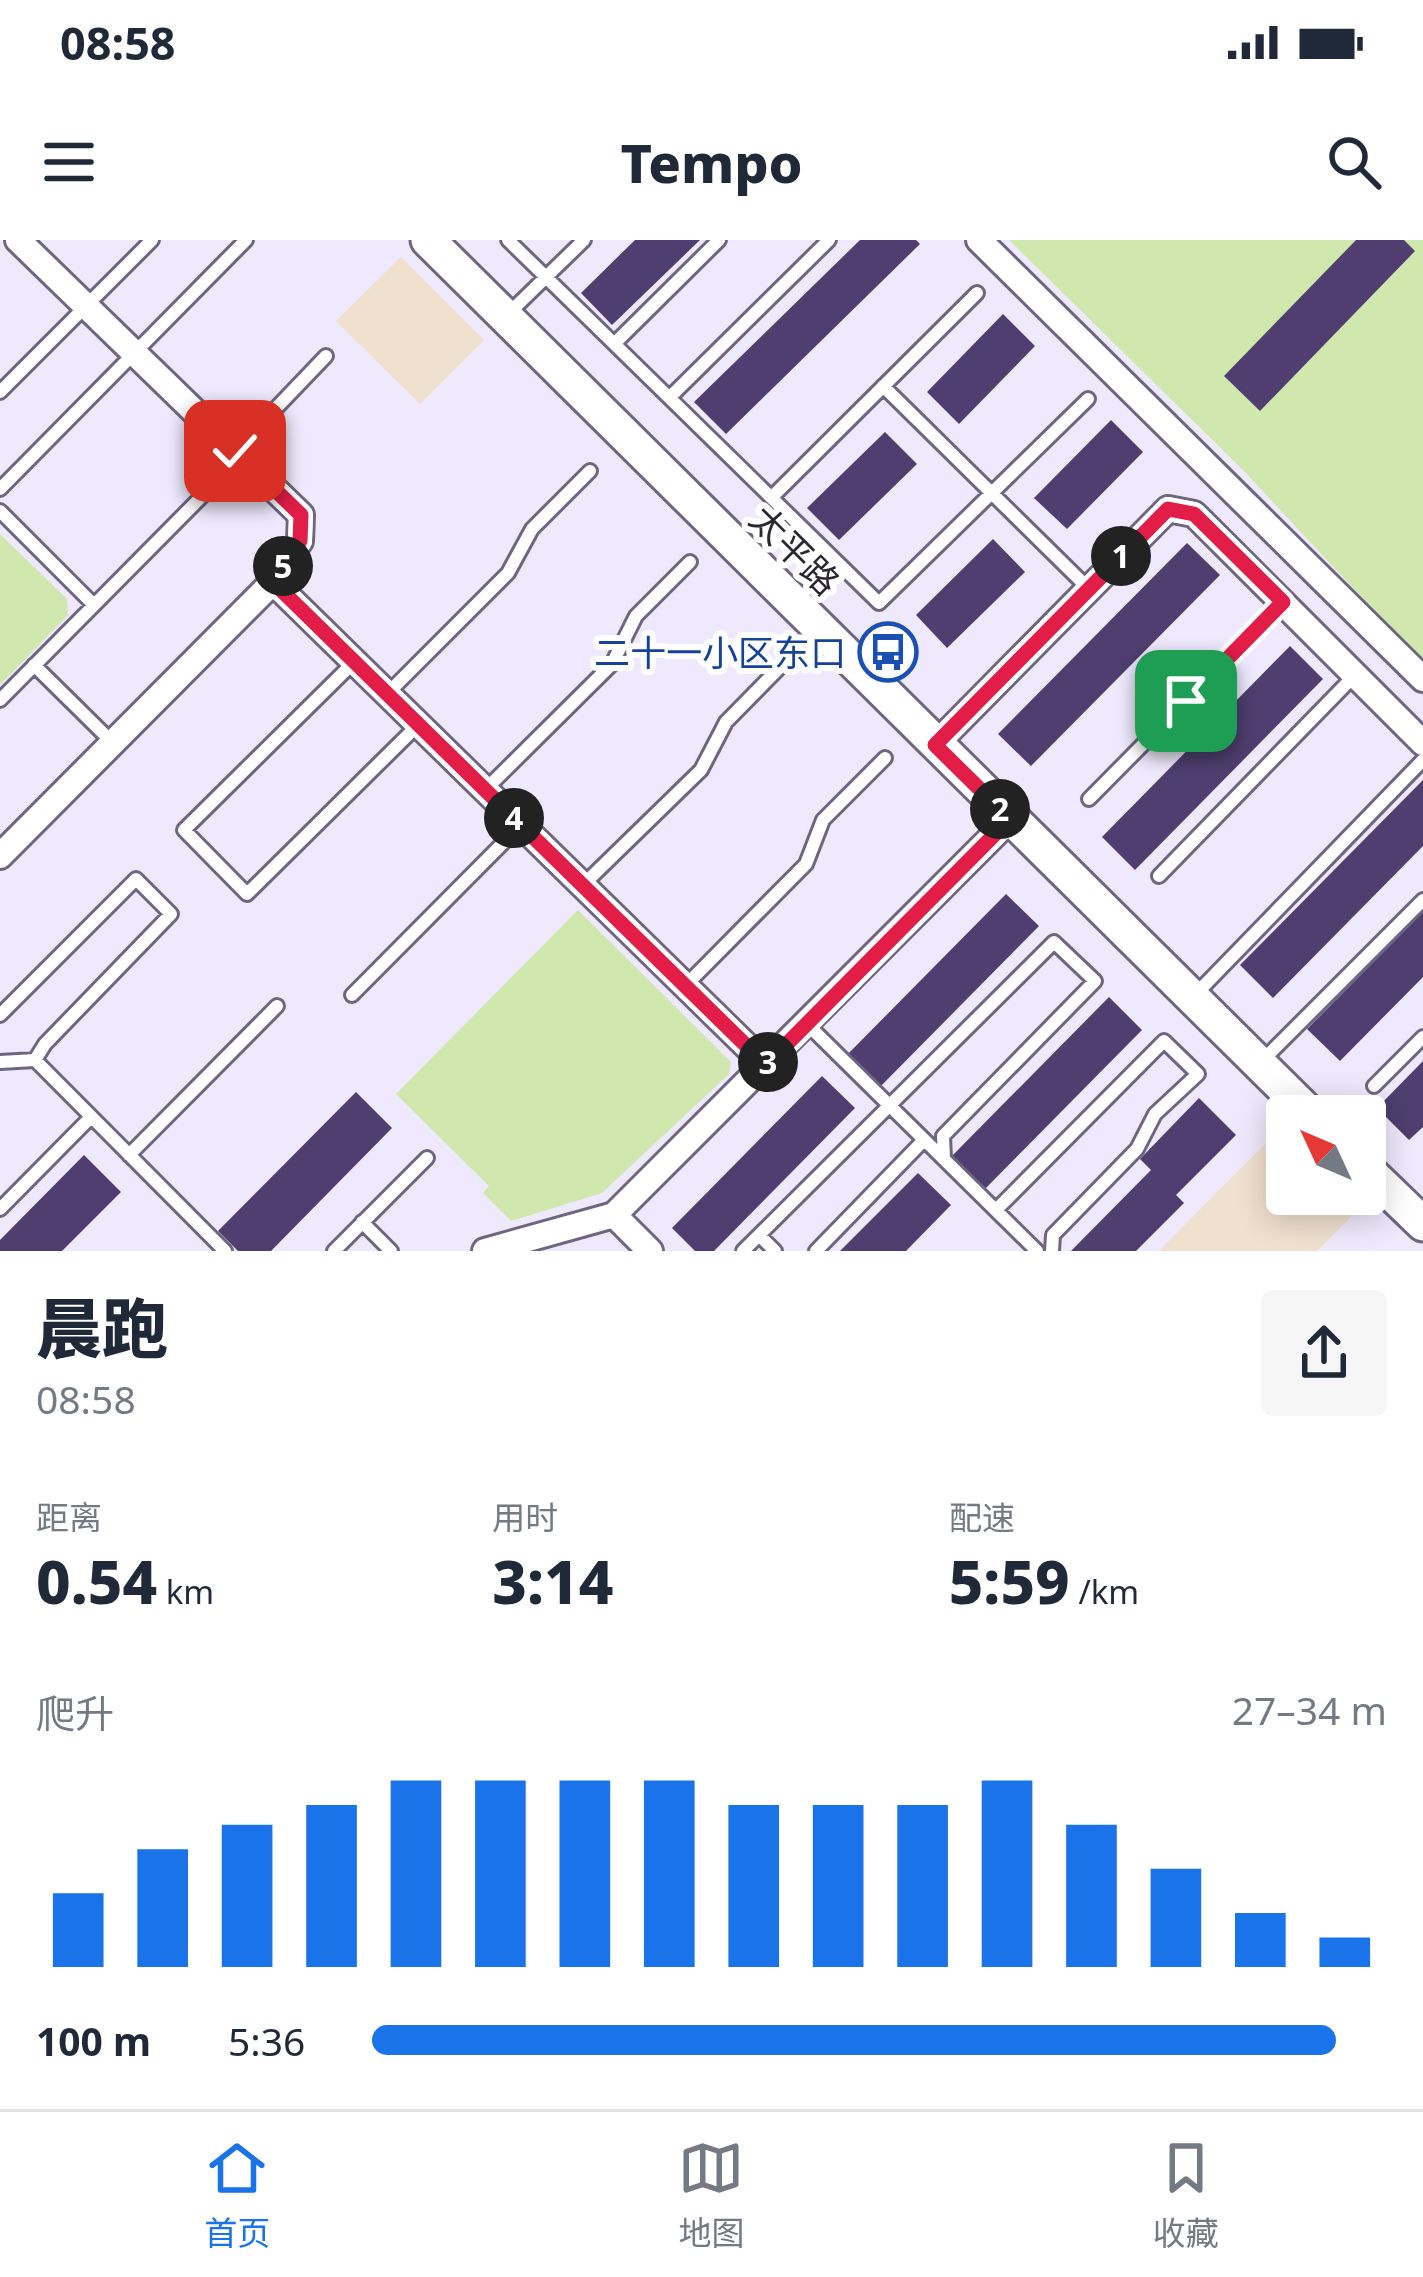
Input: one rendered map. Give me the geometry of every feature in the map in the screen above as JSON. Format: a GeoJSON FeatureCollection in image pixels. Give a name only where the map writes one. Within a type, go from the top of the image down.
{"type":"FeatureCollection","features":[{"type":"Feature","properties":{"kind":"street"},"geometry":{"type":"LineString","coordinates":[[0,856],[273,582],[300,541],[301,515],[18,240]]}},
{"type":"Feature","properties":{"kind":"street","name":"太平路"},"geometry":{"type":"LineString","coordinates":[[428,240],[1291,1095]]}},
{"type":"Feature","properties":{"kind":"street"},"geometry":{"type":"LineString","coordinates":[[979,240],[1423,680]]}},
{"type":"Feature","properties":{"kind":"street"},"geometry":{"type":"LineString","coordinates":[[935,745],[1168,509],[1194,514],[1423,743]]}},
{"type":"Feature","properties":{"kind":"street"},"geometry":{"type":"LineString","coordinates":[[273,582],[766,1065]]}},
{"type":"Feature","properties":{"kind":"street"},"geometry":{"type":"LineString","coordinates":[[484,1251],[614,1215],[1010,819]]}},
{"type":"Feature","properties":{"kind":"street"},"geometry":{"type":"LineString","coordinates":[[1386,1188],[1423,1224]]}},
{"type":"Feature","properties":{"kind":"street"},"geometry":{"type":"LineString","coordinates":[[614,1215],[650,1251]]}},
{"type":"Feature","properties":{"kind":"lane"},"geometry":{"type":"LineString","coordinates":[[0,392],[152,240]]}},
{"type":"Feature","properties":{"kind":"lane"},"geometry":{"type":"LineString","coordinates":[[0,489],[246,240]]}},
{"type":"Feature","properties":{"kind":"lane"},"geometry":{"type":"LineString","coordinates":[[508,240],[879,603],[1088,399]]}},
{"type":"Feature","properties":{"kind":"lane"},"geometry":{"type":"LineString","coordinates":[[505,317],[584,240]]}},
{"type":"Feature","properties":{"kind":"lane"},"geometry":{"type":"LineString","coordinates":[[615,343],[719,240]]}},
{"type":"Feature","properties":{"kind":"lane"},"geometry":{"type":"LineString","coordinates":[[670,397],[829,240]]}},
{"type":"Feature","properties":{"kind":"lane"},"geometry":{"type":"LineString","coordinates":[[772,497],[976,293]]}},
{"type":"Feature","properties":{"kind":"lane"},"geometry":{"type":"LineString","coordinates":[[0,700],[225,473],[235,451],[326,356]]}},
{"type":"Feature","properties":{"kind":"lane"},"geometry":{"type":"LineString","coordinates":[[884,386],[1089,589]]}},
{"type":"Feature","properties":{"kind":"lane"},"geometry":{"type":"LineString","coordinates":[[387,694],[508,573],[532,529],[590,471]]}},
{"type":"Feature","properties":{"kind":"lane"},"geometry":{"type":"LineString","coordinates":[[0,511],[94,605]]}},
{"type":"Feature","properties":{"kind":"lane"},"geometry":{"type":"LineString","coordinates":[[485,790],[612,664],[636,616],[690,562]]}},
{"type":"Feature","properties":{"kind":"lane"},"geometry":{"type":"LineString","coordinates":[[1089,800],[1283,602]]}},
{"type":"Feature","properties":{"kind":"lane"},"geometry":{"type":"LineString","coordinates":[[354,662],[184,830],[247,894],[418,725]]}},
{"type":"Feature","properties":{"kind":"lane"},"geometry":{"type":"LineString","coordinates":[[583,886],[700,770],[726,722],[784,663]]}},
{"type":"Feature","properties":{"kind":"lane"},"geometry":{"type":"LineString","coordinates":[[34,665],[112,743]]}},
{"type":"Feature","properties":{"kind":"lane"},"geometry":{"type":"LineString","coordinates":[[1159,876],[1355,675]]}},
{"type":"Feature","properties":{"kind":"lane"},"geometry":{"type":"LineString","coordinates":[[685,986],[806,865],[823,820],[885,758]]}},
{"type":"Feature","properties":{"kind":"lane"},"geometry":{"type":"LineString","coordinates":[[1192,998],[1423,760]]}},
{"type":"Feature","properties":{"kind":"lane"},"geometry":{"type":"LineString","coordinates":[[352,994],[521,825]]}},
{"type":"Feature","properties":{"kind":"lane"},"geometry":{"type":"LineString","coordinates":[[0,1015],[136,879],[171,914],[35,1060]]}},
{"type":"Feature","properties":{"kind":"lane"},"geometry":{"type":"LineString","coordinates":[[1259,1064],[1423,900]]}},
{"type":"Feature","properties":{"kind":"lane"},"geometry":{"type":"LineString","coordinates":[[743,1251],[1054,942],[1095,981],[943,1136],[944,1159]]}},
{"type":"Feature","properties":{"kind":"lane"},"geometry":{"type":"LineString","coordinates":[[129,1155],[278,1006]]}},
{"type":"Feature","properties":{"kind":"lane"},"geometry":{"type":"LineString","coordinates":[[806,1024],[1037,1251]]}},
{"type":"Feature","properties":{"kind":"lane"},"geometry":{"type":"LineString","coordinates":[[1374,1086],[1423,1036]]}},
{"type":"Feature","properties":{"kind":"lane"},"geometry":{"type":"LineString","coordinates":[[995,1210],[1164,1041],[1198,1074],[1155,1114],[1137,1149],[1053,1235],[1052,1251]]}},
{"type":"Feature","properties":{"kind":"lane"},"geometry":{"type":"LineString","coordinates":[[35,1060],[224,1251]]}},
{"type":"Feature","properties":{"kind":"lane"},"geometry":{"type":"LineString","coordinates":[[0,1063],[35,1060]]}},
{"type":"Feature","properties":{"kind":"lane"},"geometry":{"type":"LineString","coordinates":[[0,1209],[91,1117]]}},
{"type":"Feature","properties":{"kind":"lane"},"geometry":{"type":"LineString","coordinates":[[816,1251],[924,1140]]}},
{"type":"Feature","properties":{"kind":"lane"},"geometry":{"type":"LineString","coordinates":[[334,1251],[428,1158]]}},
{"type":"Feature","properties":{"kind":"lane"},"geometry":{"type":"LineString","coordinates":[[362,1222],[392,1251]]}},
{"type":"Feature","properties":{"kind":"lane"},"geometry":{"type":"LineString","coordinates":[[759,1235],[775,1251]]}},
{"type":"Feature","properties":{"kind":"lane"},"geometry":{"type":"LineString","coordinates":[[1014,1251],[1025,1240]]}},
{"type":"Feature","properties":{"kind":"shaded area"},"geometry":{"type":"Polygon","coordinates":[[[401,257],[484,340],[420,404],[336,321],[401,257]]]}},
{"type":"Feature","properties":{"kind":"shaded area"},"geometry":{"type":"Polygon","coordinates":[[[1266,1143],[1266,1215],[1353,1215],[1317,1251],[1159,1251],[1266,1143]]]}},
{"type":"Feature","properties":{"kind":"green space"},"geometry":{"type":"Polygon","coordinates":[[[1009,240],[1423,240],[1423,663],[1242,469],[1009,240]]]}},
{"type":"Feature","properties":{"kind":"green space"},"geometry":{"type":"Polygon","coordinates":[[[0,534],[67,599],[68,615],[0,685],[0,534]]]}},
{"type":"Feature","properties":{"kind":"green space"},"geometry":{"type":"Polygon","coordinates":[[[578,910],[731,1062],[729,1074],[602,1193],[511,1221],[483,1193],[489,1186],[396,1094],[578,910]]]}},
{"type":"Feature","properties":{"kind":"building"},"geometry":{"type":"Polygon","coordinates":[[[635,240],[700,240],[612,325],[581,293],[635,240]]]}},
{"type":"Feature","properties":{"kind":"building"},"geometry":{"type":"Polygon","coordinates":[[[860,240],[916,240],[920,244],[726,434],[694,402],[860,240]]]}},
{"type":"Feature","properties":{"kind":"building"},"geometry":{"type":"Polygon","coordinates":[[[1356,240],[1404,240],[1415,251],[1260,411],[1224,376],[1356,240]]]}},
{"type":"Feature","properties":{"kind":"building"},"geometry":{"type":"Polygon","coordinates":[[[1003,314],[1035,346],[959,424],[927,392],[1003,314]]]}},
{"type":"Feature","properties":{"kind":"building"},"geometry":{"type":"Polygon","coordinates":[[[1111,420],[1143,452],[1067,529],[1034,498],[1111,420]]]}},
{"type":"Feature","properties":{"kind":"building"},"geometry":{"type":"Polygon","coordinates":[[[885,432],[917,464],[839,540],[807,508],[885,432]]]}},
{"type":"Feature","properties":{"kind":"building"},"geometry":{"type":"Polygon","coordinates":[[[993,539],[1025,572],[947,648],[916,615],[993,539]]]}},
{"type":"Feature","properties":{"kind":"building"},"geometry":{"type":"Polygon","coordinates":[[[1187,543],[1220,575],[1031,766],[998,734],[1187,543]]]}},
{"type":"Feature","properties":{"kind":"building"},"geometry":{"type":"Polygon","coordinates":[[[1290,646],[1323,679],[1135,870],[1102,837],[1290,646]]]}},
{"type":"Feature","properties":{"kind":"building"},"geometry":{"type":"Polygon","coordinates":[[[1423,780],[1423,846],[1273,998],[1240,965],[1423,780]]]}},
{"type":"Feature","properties":{"kind":"building"},"geometry":{"type":"Polygon","coordinates":[[[1006,894],[1039,926],[876,1091],[843,1059],[1006,894]]]}},
{"type":"Feature","properties":{"kind":"building"},"geometry":{"type":"Polygon","coordinates":[[[1423,912],[1423,977],[1340,1061],[1307,1029],[1423,912]]]}},
{"type":"Feature","properties":{"kind":"building"},"geometry":{"type":"Polygon","coordinates":[[[1109,997],[1142,1030],[980,1194],[947,1161],[1109,997]]]}},
{"type":"Feature","properties":{"kind":"building"},"geometry":{"type":"Polygon","coordinates":[[[1423,1061],[1423,1127],[1409,1140],[1386,1117],[1386,1099],[1423,1061]]]}},
{"type":"Feature","properties":{"kind":"building"},"geometry":{"type":"Polygon","coordinates":[[[822,1076],[855,1108],[714,1251],[695,1251],[672,1228],[822,1076]]]}},
{"type":"Feature","properties":{"kind":"building"},"geometry":{"type":"Polygon","coordinates":[[[356,1092],[392,1128],[271,1251],[238,1251],[218,1231],[356,1092]]]}},
{"type":"Feature","properties":{"kind":"building"},"geometry":{"type":"Polygon","coordinates":[[[1199,1098],[1236,1135],[1176,1195],[1184,1203],[1136,1251],[1071,1251],[1151,1170],[1140,1159],[1199,1098]]]}},
{"type":"Feature","properties":{"kind":"building"},"geometry":{"type":"Polygon","coordinates":[[[84,1155],[121,1192],[62,1251],[0,1251],[0,1240],[84,1155]]]}},
{"type":"Feature","properties":{"kind":"building"},"geometry":{"type":"Polygon","coordinates":[[[918,1173],[951,1205],[906,1251],[840,1251],[918,1173]]]}},
{"type":"Feature","properties":{"kind":"place","name":"二十一小区东口"},"geometry":{"type":"Point","coordinates":[888,652]}},
{"type":"Feature","properties":{"kind":"route"},"geometry":{"type":"LineString","coordinates":[[235,451],[301,515],[300,541],[273,582],[766,1065],[1010,819],[935,745],[1168,509],[1194,514],[1283,602],[1186,701]]}}]}
